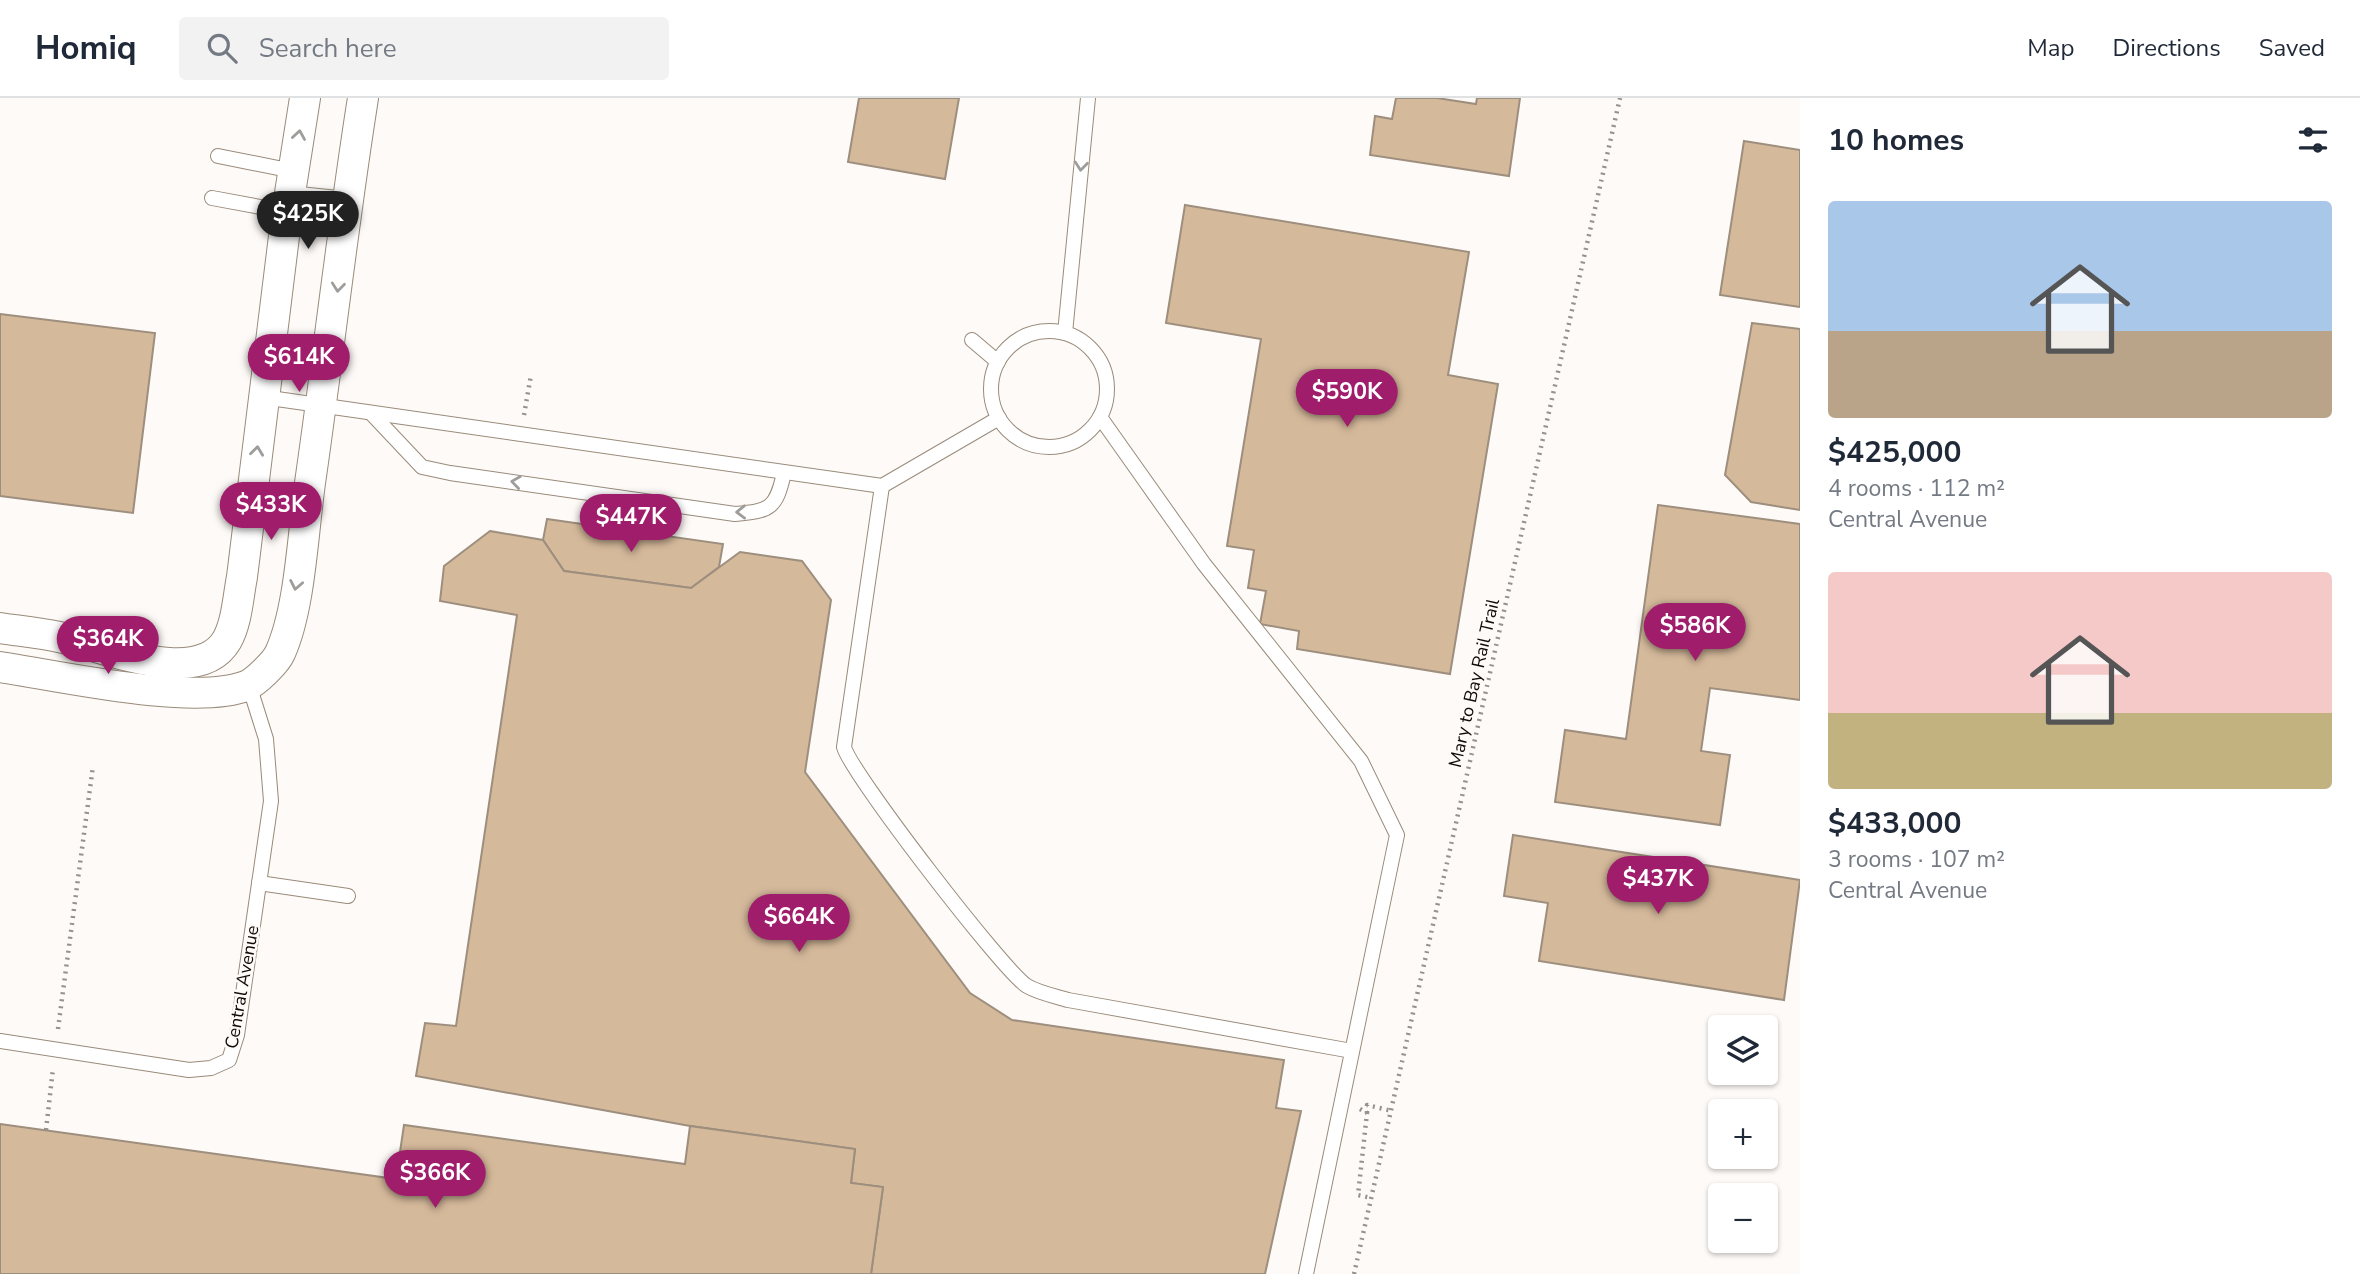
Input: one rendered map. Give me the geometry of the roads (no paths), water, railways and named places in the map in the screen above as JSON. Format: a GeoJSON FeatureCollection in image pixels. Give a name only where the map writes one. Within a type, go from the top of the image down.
{"type":"FeatureCollection","features":[{"type":"Feature","properties":{"kind":"street"},"geometry":{"type":"LineString","coordinates":[[0,628],[61,637],[166,662],[190,663],[211,657],[226,642],[235,616],[290,192],[305,98]]}},
{"type":"Feature","properties":{"kind":"street"},"geometry":{"type":"LineString","coordinates":[[0,667],[172,692],[235,689],[279,656],[287,632],[323,407],[347,199],[363,98]]}},
{"type":"Feature","properties":{"kind":"lane"},"geometry":{"type":"LineString","coordinates":[[1065,333],[1088,98]]}},
{"type":"Feature","properties":{"kind":"lane"},"geometry":{"type":"LineString","coordinates":[[218,156],[290,192]]}},
{"type":"Feature","properties":{"kind":"lane"},"geometry":{"type":"LineString","coordinates":[[212,198],[290,192],[347,199]]}},
{"type":"Feature","properties":{"kind":"lane"},"geometry":{"type":"LineString","coordinates":[[1045,331],[1065,333],[1090,348],[1105,372],[1106,405],[1089,431],[1075,441],[1041,446],[1024,441],[1010,431],[999,418],[992,390],[998,362],[1010,346],[1026,335],[1045,331]]}},
{"type":"Feature","properties":{"kind":"lane"},"geometry":{"type":"LineString","coordinates":[[972,340],[998,362]]}},
{"type":"Feature","properties":{"kind":"lane"},"geometry":{"type":"LineString","coordinates":[[263,397],[882,486],[999,418]]}},
{"type":"Feature","properties":{"kind":"lane"},"geometry":{"type":"LineString","coordinates":[[371,413],[422,467],[450,473],[735,514],[764,512],[778,499],[784,473]]}},
{"type":"Feature","properties":{"kind":"lane"},"geometry":{"type":"LineString","coordinates":[[1100,417],[1204,564],[1361,761],[1397,835],[1306,1274]]}},
{"type":"Feature","properties":{"kind":"lane"},"geometry":{"type":"LineString","coordinates":[[882,486],[844,747],[846,757],[978,931],[1026,985],[1068,1000],[1352,1051]]}},
{"type":"Feature","properties":{"kind":"lane","name":"Central Avenue"},"geometry":{"type":"LineString","coordinates":[[0,1041],[189,1070],[211,1068],[229,1060],[237,1035],[271,800],[270,766],[235,689]]}},
{"type":"Feature","properties":{"kind":"lane"},"geometry":{"type":"LineString","coordinates":[[259,883],[348,896]]}}]}
